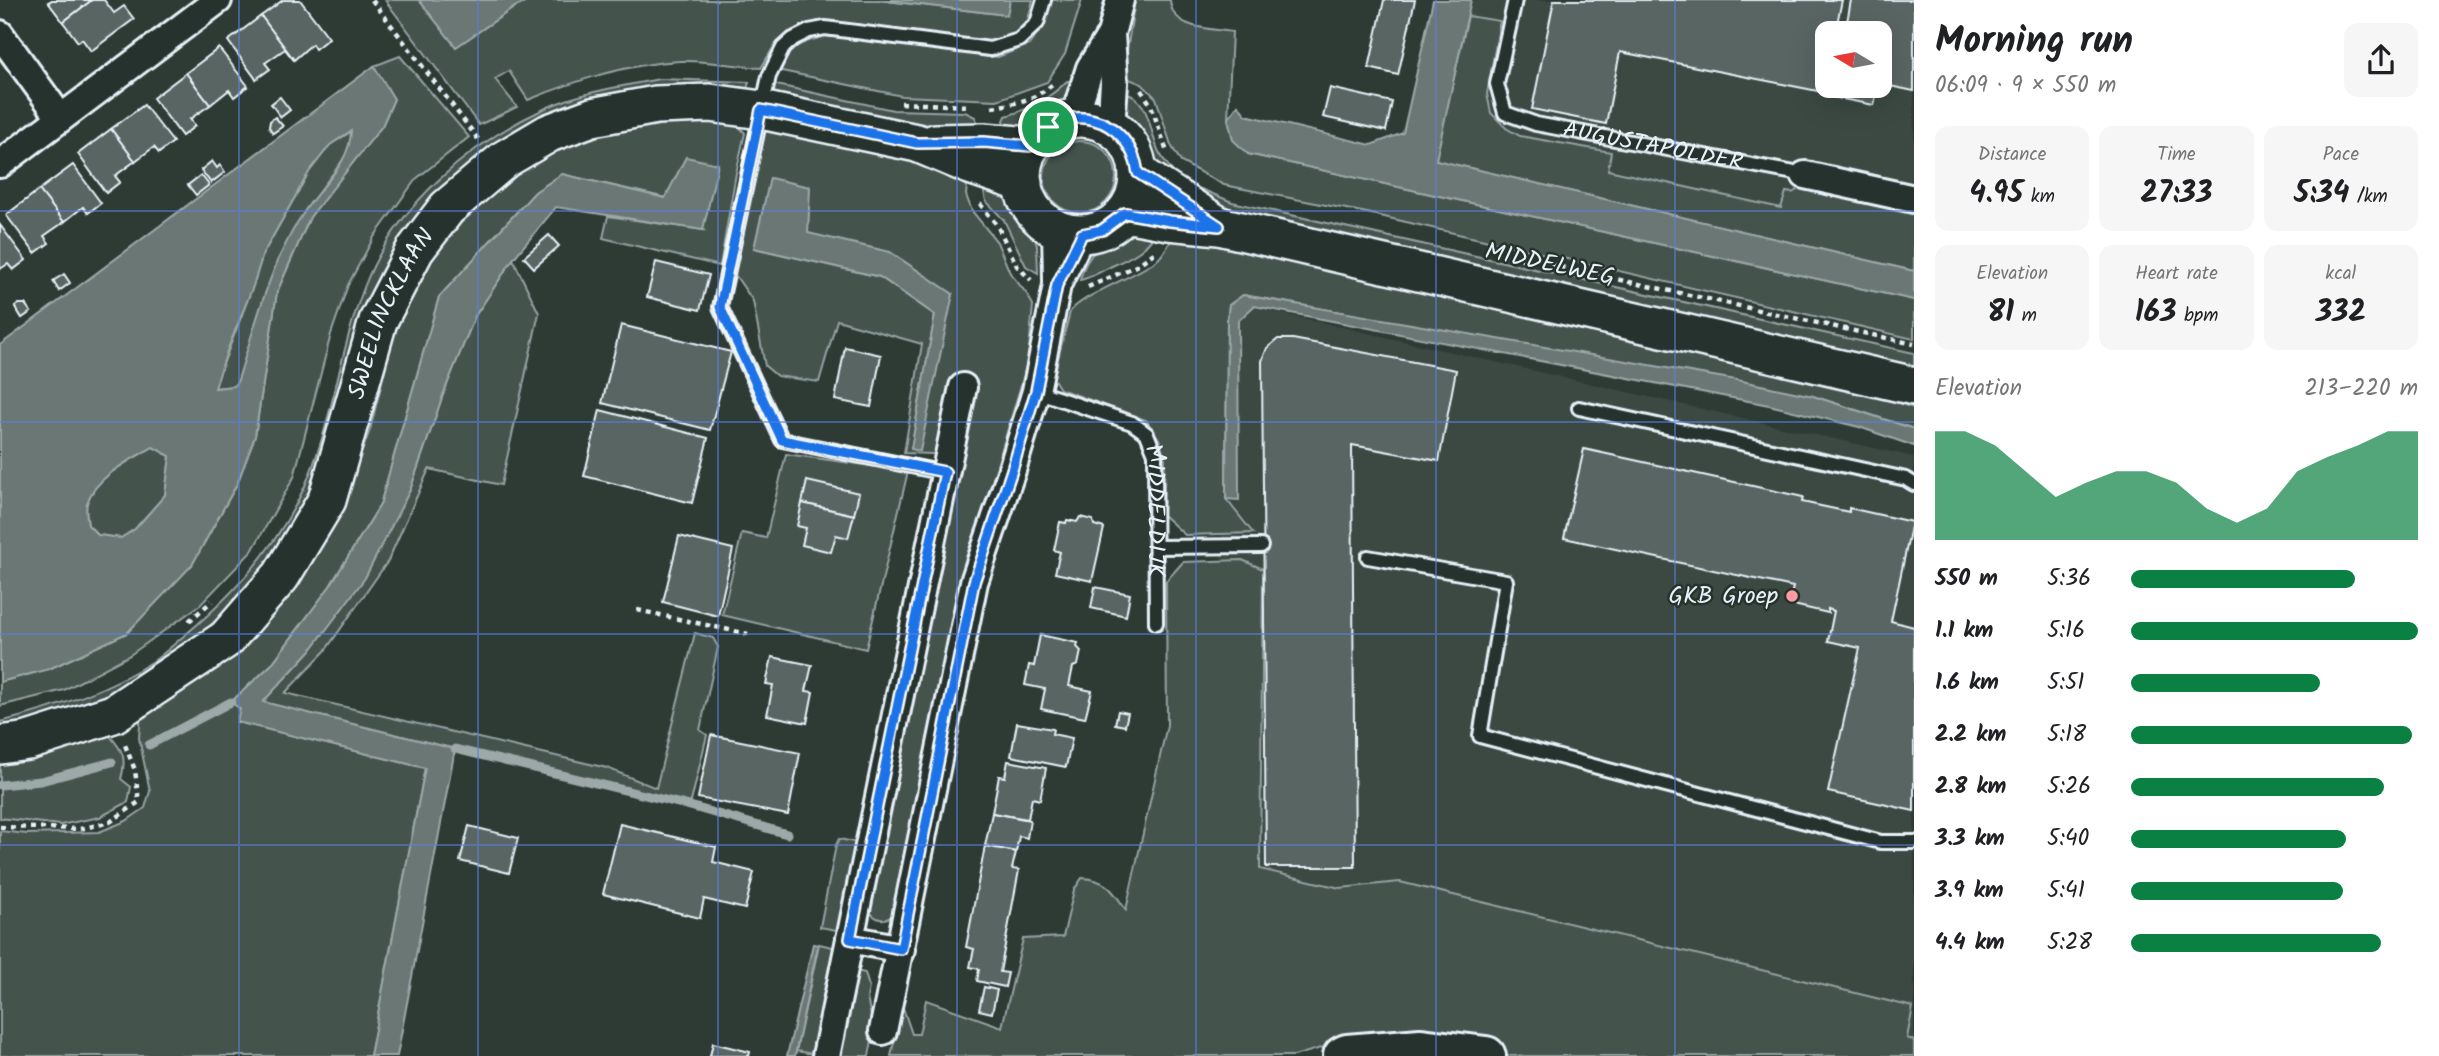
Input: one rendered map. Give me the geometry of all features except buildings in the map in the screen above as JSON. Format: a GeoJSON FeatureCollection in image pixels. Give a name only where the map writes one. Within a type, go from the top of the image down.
{"type":"FeatureCollection","features":[{"type":"Feature","properties":{"kind":"highway"},"geometry":{"type":"LineString","coordinates":[[1343,1056],[1421,1048],[1486,1056]]}},
{"type":"Feature","properties":{"kind":"main road","name":"SWEELINCKLAAN"},"geometry":{"type":"LineString","coordinates":[[0,745],[28,741],[113,714],[226,639],[281,576],[327,500],[378,321],[415,250],[447,208],[505,159],[549,133],[592,117],[656,105],[710,103],[761,110],[917,143],[1023,183]]}},
{"type":"Feature","properties":{"kind":"main road"},"geometry":{"type":"LineString","coordinates":[[1074,118],[1093,119],[1111,127],[1131,147],[1138,173],[1135,194],[1125,213],[1102,230],[1069,232],[1036,214],[1027,199],[1023,183],[1023,164],[1030,146],[1048,127],[1074,118]]}},
{"type":"Feature","properties":{"kind":"main road","name":"SWEELINCKLAAN"},"geometry":{"type":"LineString","coordinates":[[917,143],[984,142],[1030,146]]}},
{"type":"Feature","properties":{"kind":"main road","name":"MIDDELWEG"},"geometry":{"type":"LineString","coordinates":[[1138,173],[1219,226]]}},
{"type":"Feature","properties":{"kind":"main road","name":"MIDDELWEG"},"geometry":{"type":"LineString","coordinates":[[1125,213],[1219,226],[1914,386]]}},
{"type":"Feature","properties":{"kind":"street"},"geometry":{"type":"LineString","coordinates":[[0,164],[218,0]]}},
{"type":"Feature","properties":{"kind":"street"},"geometry":{"type":"LineString","coordinates":[[1074,118],[1090,68],[1111,34],[1120,0]]}},
{"type":"Feature","properties":{"kind":"street"},"geometry":{"type":"LineString","coordinates":[[0,34],[60,117]]}},
{"type":"Feature","properties":{"kind":"street"},"geometry":{"type":"LineString","coordinates":[[1111,34],[1114,83],[1111,127]]}},
{"type":"Feature","properties":{"kind":"street","name":"AUGUSTAPOLDER"},"geometry":{"type":"LineString","coordinates":[[1805,175],[1914,199]]}},
{"type":"Feature","properties":{"kind":"street"},"geometry":{"type":"LineString","coordinates":[[883,1031],[974,582],[1036,391],[1069,232]]}},
{"type":"Feature","properties":{"kind":"street"},"geometry":{"type":"LineString","coordinates":[[826,1056],[963,387]]}},
{"type":"Feature","properties":{"kind":"street"},"geometry":{"type":"LineString","coordinates":[[850,939],[901,949]]}},
{"type":"Feature","properties":{"kind":"lane"},"geometry":{"type":"LineString","coordinates":[[945,472],[782,440],[720,307],[761,110],[769,76],[783,48],[809,31],[825,28],[990,49],[1019,40],[1037,23],[1044,0]]}},
{"type":"Feature","properties":{"kind":"lane","name":"AUGUSTAPOLDER"},"geometry":{"type":"LineString","coordinates":[[1516,0],[1497,84],[1505,113],[1536,124],[1805,175]]}},
{"type":"Feature","properties":{"kind":"lane","name":"MIDDELDIJK"},"geometry":{"type":"LineString","coordinates":[[1036,391],[1132,422],[1147,434],[1155,454],[1156,623]]}},
{"type":"Feature","properties":{"kind":"lane"},"geometry":{"type":"LineString","coordinates":[[1578,408],[1906,479],[1914,484]]}},
{"type":"Feature","properties":{"kind":"lane"},"geometry":{"type":"LineString","coordinates":[[1156,547],[1261,546]]}},
{"type":"Feature","properties":{"kind":"lane"},"geometry":{"type":"LineString","coordinates":[[1368,557],[1506,581],[1480,736],[1881,842],[1914,842]]}},
{"type":"Feature","properties":{"kind":"path"},"geometry":{"type":"LineString","coordinates":[[372,0],[478,139],[467,147]]}},
{"type":"Feature","properties":{"kind":"path"},"geometry":{"type":"LineString","coordinates":[[992,107],[1026,100],[1048,89],[1057,81]]}},
{"type":"Feature","properties":{"kind":"path","name":"MIDDELWEG"},"geometry":{"type":"LineString","coordinates":[[1492,252],[1914,344]]}},
{"type":"Feature","properties":{"kind":"path"},"geometry":{"type":"LineString","coordinates":[[180,629],[218,595]]}},
{"type":"Feature","properties":{"kind":"path"},"geometry":{"type":"LineString","coordinates":[[637,610],[748,634]]}},
{"type":"Feature","properties":{"kind":"path"},"geometry":{"type":"LineString","coordinates":[[0,827],[79,829],[110,822],[139,802],[135,771],[113,714]]}},
{"type":"Feature","properties":{"kind":"shaded area"},"geometry":{"type":"Polygon","coordinates":[[[385,0],[419,0],[456,47],[515,7],[531,0],[878,0],[1006,15],[1010,0],[1033,0],[1027,23],[1007,40],[972,42],[817,21],[786,36],[773,48],[761,68],[700,61],[660,63],[602,74],[528,100],[509,71],[495,79],[517,107],[479,125],[385,0]]]}},
{"type":"Feature","properties":{"kind":"shaded area"},"geometry":{"type":"Polygon","coordinates":[[[419,0],[531,0],[515,7],[456,47],[419,0]]]}},
{"type":"Feature","properties":{"kind":"shaded area"},"geometry":{"type":"Polygon","coordinates":[[[878,0],[1010,0],[1007,15],[878,0]]]}},
{"type":"Feature","properties":{"kind":"shaded area"},"geometry":{"type":"Polygon","coordinates":[[[1049,0],[1082,0],[1065,54],[1047,82],[997,100],[902,96],[777,70],[786,55],[796,46],[826,36],[998,57],[1029,45],[1044,24],[1049,0]]]}},
{"type":"Feature","properties":{"kind":"shaded area"},"geometry":{"type":"Polygon","coordinates":[[[1135,0],[1170,0],[1172,10],[1184,22],[1232,32],[1228,119],[1248,154],[1914,300],[1914,339],[1367,213],[1224,185],[1181,162],[1171,145],[1156,98],[1142,84],[1129,79],[1124,70],[1135,0]]]}},
{"type":"Feature","properties":{"kind":"shaded area"},"geometry":{"type":"Polygon","coordinates":[[[1433,0],[1471,0],[1436,160],[1914,271],[1914,300],[1248,154],[1233,140],[1228,119],[1238,105],[1246,115],[1371,145],[1403,133],[1433,0]]]}},
{"type":"Feature","properties":{"kind":"shaded area"},"geometry":{"type":"Polygon","coordinates":[[[1471,0],[1914,0],[1914,271],[1435,160],[1471,0]]]}},
{"type":"Feature","properties":{"kind":"shaded area"},"geometry":{"type":"Polygon","coordinates":[[[1468,16],[1500,21],[1487,94],[1491,113],[1506,128],[1520,136],[1611,152],[1608,170],[1781,208],[1786,192],[1792,193],[1808,184],[1914,207],[1914,271],[1435,160],[1468,16]]]}},
{"type":"Feature","properties":{"kind":"shaded area"},"geometry":{"type":"Polygon","coordinates":[[[400,56],[469,137],[416,179],[374,237],[348,285],[331,334],[294,477],[252,551],[200,605],[130,655],[64,690],[0,706],[0,682],[49,669],[127,633],[192,565],[237,484],[255,436],[277,292],[310,217],[382,126],[394,99],[374,66],[400,56]]]}},
{"type":"Feature","properties":{"kind":"shaded area"},"geometry":{"type":"Polygon","coordinates":[[[374,66],[394,99],[382,126],[310,217],[277,292],[255,436],[237,484],[192,565],[127,633],[49,669],[0,682],[0,345],[374,66]],[[351,131],[330,145],[309,172],[263,254],[215,388],[234,386],[238,380],[266,292],[283,249],[306,209],[341,163],[351,131]],[[153,447],[115,470],[91,493],[86,505],[87,520],[88,525],[98,535],[121,538],[135,529],[165,495],[170,456],[153,447]]]}},
{"type":"Feature","properties":{"kind":"shaded area"},"geometry":{"type":"Polygon","coordinates":[[[659,79],[749,82],[746,92],[525,129],[493,147],[457,176],[414,222],[383,268],[368,300],[354,342],[319,471],[302,509],[279,547],[252,583],[221,616],[186,647],[149,673],[111,695],[72,711],[0,731],[0,722],[79,698],[152,662],[203,619],[253,568],[293,510],[314,463],[365,285],[396,229],[439,180],[490,139],[546,108],[586,94],[659,79]]]}},
{"type":"Feature","properties":{"kind":"shaded area"},"geometry":{"type":"Polygon","coordinates":[[[1067,81],[1077,83],[1065,108],[1021,132],[997,136],[1006,116],[1039,103],[1067,81]]]}},
{"type":"Feature","properties":{"kind":"shaded area"},"geometry":{"type":"Polygon","coordinates":[[[772,84],[893,110],[965,112],[975,117],[978,123],[976,133],[925,128],[774,98],[772,84]]]}},
{"type":"Feature","properties":{"kind":"shaded area"},"geometry":{"type":"Polygon","coordinates":[[[1122,92],[1131,95],[1144,108],[1159,152],[1178,180],[1149,166],[1125,112],[1122,92]]]}},
{"type":"Feature","properties":{"kind":"shaded area"},"geometry":{"type":"Polygon","coordinates":[[[685,114],[735,122],[745,133],[720,266],[603,238],[608,216],[703,230],[666,198],[562,174],[535,192],[439,297],[380,505],[330,586],[271,665],[232,701],[240,708],[237,722],[425,768],[370,1056],[0,1056],[0,831],[27,834],[99,832],[126,821],[145,808],[150,791],[139,738],[141,712],[340,510],[370,430],[392,341],[415,284],[452,231],[512,175],[564,146],[630,124],[685,114]]]}},
{"type":"Feature","properties":{"kind":"shaded area"},"geometry":{"type":"Polygon","coordinates":[[[769,128],[886,149],[968,174],[966,195],[972,211],[997,242],[1010,273],[1033,305],[1028,361],[988,496],[965,560],[892,916],[885,919],[874,917],[867,907],[940,451],[933,454],[904,453],[922,344],[837,320],[819,382],[777,376],[765,366],[753,301],[731,269],[761,133],[769,128]],[[809,187],[754,248],[880,277],[935,315],[911,449],[952,294],[808,233],[809,187]]]}},
{"type":"Feature","properties":{"kind":"shaded area"},"geometry":{"type":"Polygon","coordinates":[[[352,131],[349,152],[306,209],[277,261],[238,380],[234,386],[214,388],[263,254],[309,172],[330,145],[352,131]]]}},
{"type":"Feature","properties":{"kind":"shaded area"},"geometry":{"type":"Polygon","coordinates":[[[1080,141],[1100,147],[1110,157],[1116,177],[1110,197],[1100,207],[1080,213],[1060,207],[1050,197],[1044,177],[1050,157],[1060,147],[1080,141]]]}},
{"type":"Feature","properties":{"kind":"shaded area"},"geometry":{"type":"Polygon","coordinates":[[[686,157],[718,164],[703,230],[556,207],[513,259],[475,316],[444,392],[410,490],[365,578],[310,651],[263,702],[455,749],[397,1056],[370,1056],[425,768],[237,722],[240,709],[231,702],[271,665],[330,586],[380,505],[439,297],[535,192],[562,174],[665,198],[686,157]]]}},
{"type":"Feature","properties":{"kind":"shaded area"},"geometry":{"type":"Polygon","coordinates":[[[770,178],[810,187],[808,233],[890,252],[953,294],[920,451],[911,449],[935,315],[880,277],[754,248],[770,178]]]}},
{"type":"Feature","properties":{"kind":"shaded area"},"geometry":{"type":"Polygon","coordinates":[[[986,179],[1011,195],[1033,233],[1037,246],[1038,273],[1026,266],[1004,220],[986,201],[986,179]]]}},
{"type":"Feature","properties":{"kind":"shaded area"},"geometry":{"type":"Polygon","coordinates":[[[1196,187],[1232,202],[1914,353],[1914,368],[1236,215],[1192,189],[1196,187]]]}},
{"type":"Feature","properties":{"kind":"shaded area"},"geometry":{"type":"Polygon","coordinates":[[[1157,229],[1148,244],[1136,254],[1080,280],[1091,255],[1104,242],[1132,230],[1157,229]]]}},
{"type":"Feature","properties":{"kind":"shaded area"},"geometry":{"type":"Polygon","coordinates":[[[1175,234],[1832,382],[1914,408],[1914,429],[1813,396],[1243,295],[1229,305],[1227,321],[1226,499],[1253,533],[1185,535],[1163,515],[1165,459],[1159,439],[1146,420],[1060,389],[1053,378],[1070,312],[1085,299],[1156,261],[1175,234]]]}},
{"type":"Feature","properties":{"kind":"shaded area"},"geometry":{"type":"Polygon","coordinates":[[[513,259],[539,313],[501,485],[429,469],[388,561],[325,651],[285,693],[607,768],[656,788],[695,633],[713,638],[718,647],[700,730],[707,735],[690,806],[262,702],[310,651],[410,490],[444,392],[475,316],[513,259]]]}},
{"type":"Feature","properties":{"kind":"shaded area"},"geometry":{"type":"Polygon","coordinates":[[[1243,295],[1742,381],[1813,396],[1914,429],[1914,446],[1859,427],[1769,405],[1254,306],[1238,321],[1239,500],[1226,499],[1227,321],[1229,305],[1243,295]]]}},
{"type":"Feature","properties":{"kind":"shaded area"},"geometry":{"type":"Polygon","coordinates":[[[1231,302],[1914,457],[1914,1056],[1207,910],[1231,302]]]}},
{"type":"Feature","properties":{"kind":"shaded area"},"geometry":{"type":"Polygon","coordinates":[[[153,447],[170,456],[165,495],[135,529],[121,538],[98,535],[88,525],[87,520],[86,505],[92,493],[115,470],[153,447]]]}},
{"type":"Feature","properties":{"kind":"shaded area"},"geometry":{"type":"Polygon","coordinates":[[[786,454],[908,471],[866,649],[722,615],[742,533],[766,538],[786,454]]]}},
{"type":"Feature","properties":{"kind":"shaded area"},"geometry":{"type":"Polygon","coordinates":[[[1242,560],[1263,569],[1260,869],[1340,888],[1400,882],[1913,1007],[1907,1038],[1914,1041],[1914,1056],[1488,1056],[1348,1040],[1294,1056],[891,1056],[902,1005],[912,1034],[919,1034],[926,1000],[1002,1027],[1023,939],[1063,937],[1074,890],[1082,878],[1104,884],[1126,910],[1167,725],[1166,581],[1183,562],[1242,560]]]}},
{"type":"Feature","properties":{"kind":"shaded area"},"geometry":{"type":"Polygon","coordinates":[[[105,730],[122,752],[124,763],[121,779],[131,787],[128,802],[100,817],[60,825],[0,818],[0,758],[105,730]]]}},
{"type":"Feature","properties":{"kind":"shaded area"},"geometry":{"type":"Polygon","coordinates":[[[839,839],[859,843],[842,931],[820,927],[839,839]]]}},
{"type":"Feature","properties":{"kind":"shaded area"},"geometry":{"type":"Polygon","coordinates":[[[813,944],[818,945],[795,1056],[787,1056],[813,944]]]}},
{"type":"Feature","properties":{"kind":"shaded area"},"geometry":{"type":"Polygon","coordinates":[[[819,944],[837,948],[819,1055],[796,1051],[819,944]]]}},
{"type":"Feature","properties":{"kind":"shaded area"},"geometry":{"type":"Polygon","coordinates":[[[856,971],[865,973],[874,1030],[869,1056],[840,1056],[848,1020],[841,1009],[856,971]]]}},
{"type":"Feature","properties":{"kind":"waterway"},"geometry":{"type":"LineString","coordinates":[[149,745],[231,702]]}},
{"type":"Feature","properties":{"kind":"waterway"},"geometry":{"type":"LineString","coordinates":[[455,749],[690,806],[787,834]]}},
{"type":"Feature","properties":{"kind":"waterway"},"geometry":{"type":"LineString","coordinates":[[0,785],[41,781],[112,762]]}},
{"type":"Feature","properties":{"kind":"place","name":"GKB Groep"},"geometry":{"type":"Point","coordinates":[1792,596]}},
{"type":"Feature","properties":{"kind":"route"},"geometry":{"type":"LineString","coordinates":[[761,110],[917,143],[984,142],[1030,146],[1048,127],[1065,120],[1083,118],[1103,122],[1119,133],[1131,147],[1138,173],[1219,226],[1125,213],[1102,230],[1082,234],[1057,285],[1036,391],[974,582],[901,949],[850,939],[945,472],[782,440],[720,307],[761,110]]}}]}
